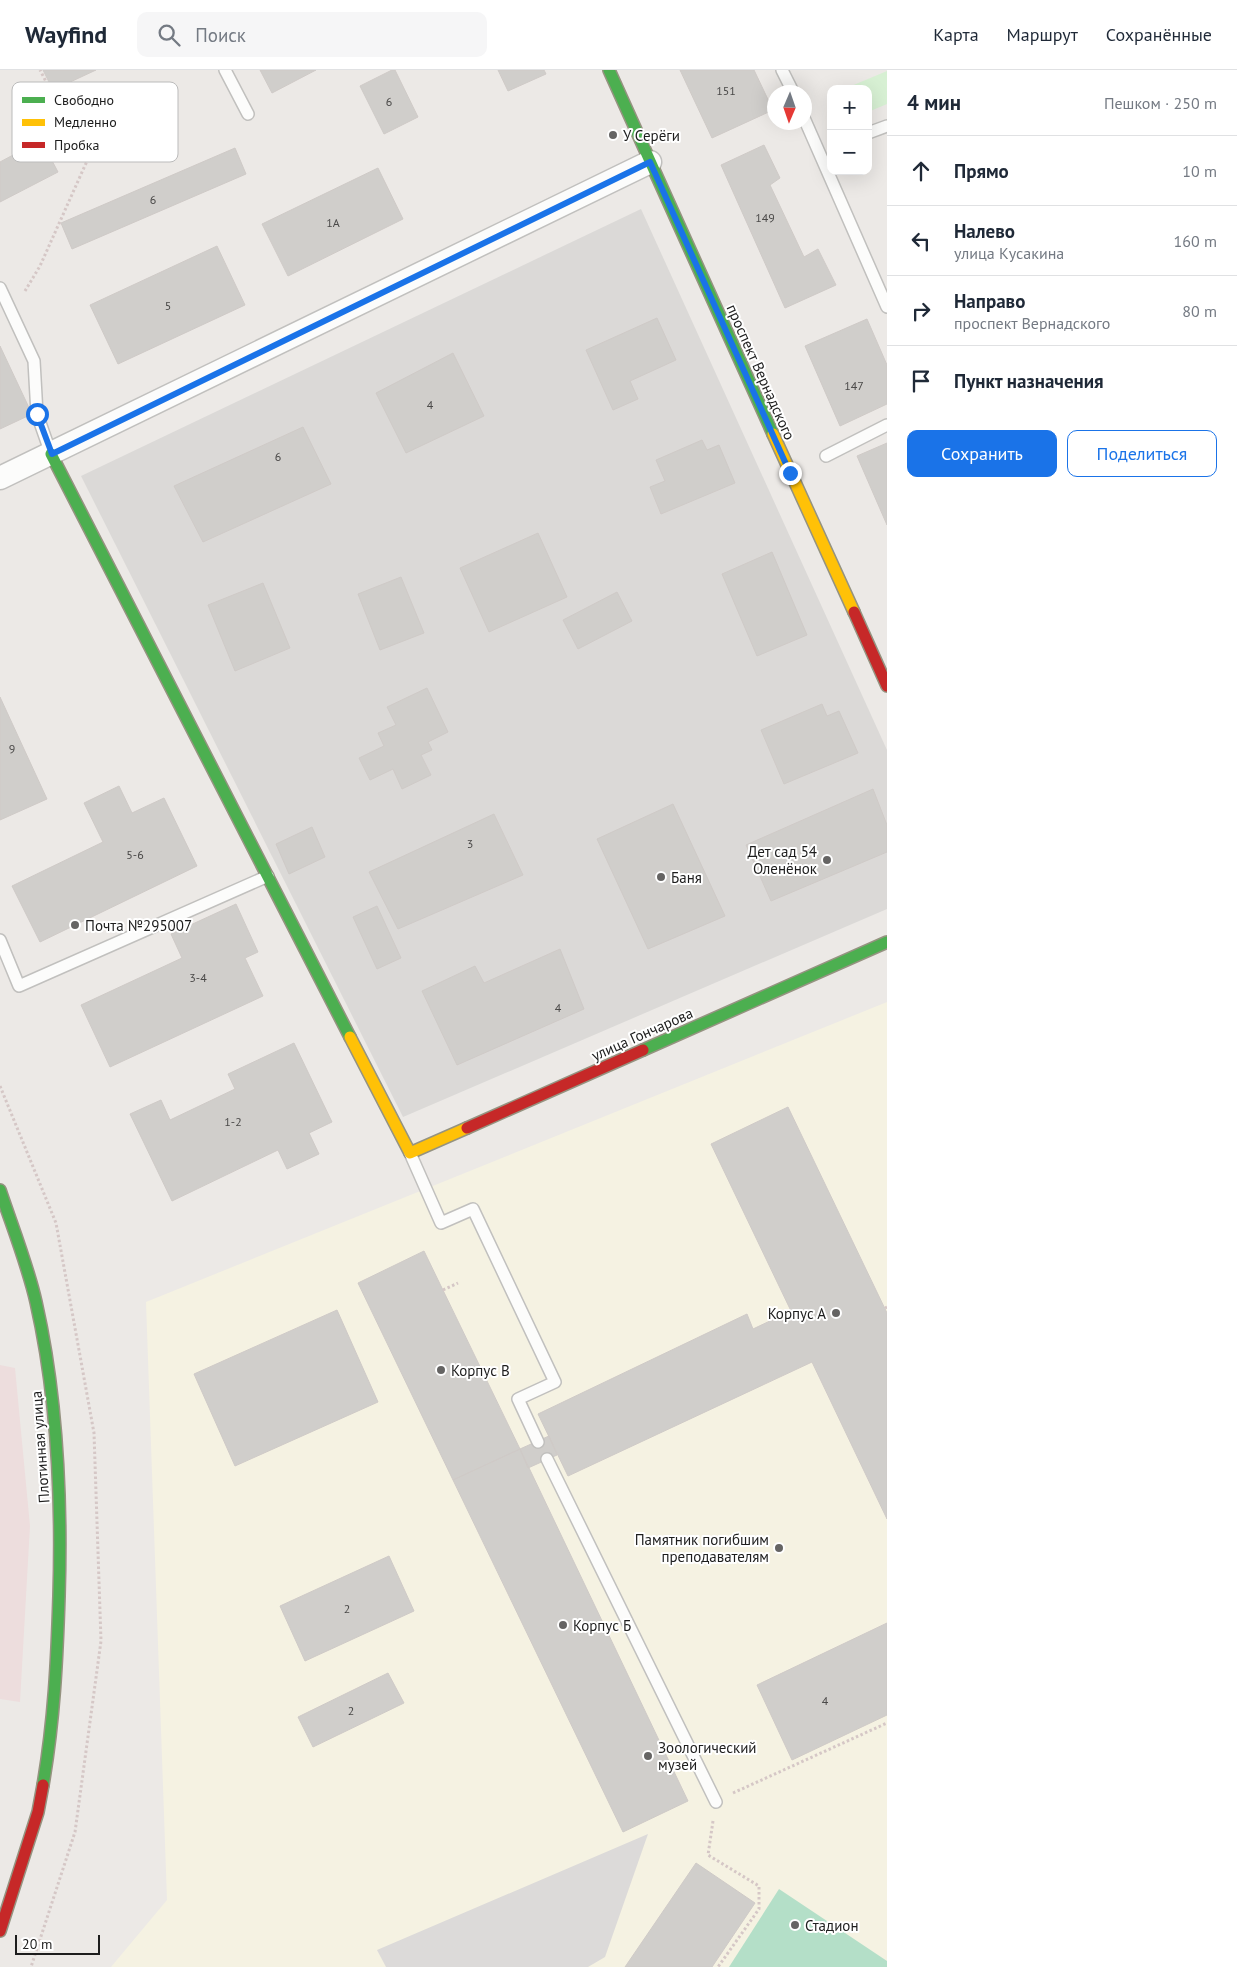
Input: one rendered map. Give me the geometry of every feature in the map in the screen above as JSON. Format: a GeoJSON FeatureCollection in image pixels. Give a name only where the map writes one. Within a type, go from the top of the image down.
{"type":"FeatureCollection","features":[{"type":"Feature","properties":{"kind":"main road","name":"проспект Вернадского"},"geometry":{"type":"LineString","coordinates":[[609,70],[887,686]]}},
{"type":"Feature","properties":{"kind":"main road"},"geometry":{"type":"LineString","coordinates":[[52,454],[410,1153]]}},
{"type":"Feature","properties":{"kind":"main road","name":"улица Гончарова"},"geometry":{"type":"LineString","coordinates":[[410,1153],[887,942]]}},
{"type":"Feature","properties":{"kind":"main road","name":"Плотинная улица"},"geometry":{"type":"LineString","coordinates":[[0,1190],[36,1301],[55,1408],[61,1533],[57,1679],[51,1740],[38,1812],[0,1931]]}},
{"type":"Feature","properties":{"kind":"street"},"geometry":{"type":"LineString","coordinates":[[0,478],[650,162]]}},
{"type":"Feature","properties":{"kind":"lane"},"geometry":{"type":"LineString","coordinates":[[225,70],[248,114]]}},
{"type":"Feature","properties":{"kind":"lane"},"geometry":{"type":"LineString","coordinates":[[782,70],[790,85]]}},
{"type":"Feature","properties":{"kind":"lane"},"geometry":{"type":"LineString","coordinates":[[872,132],[887,126]]}},
{"type":"Feature","properties":{"kind":"lane"},"geometry":{"type":"LineString","coordinates":[[812,130],[825,150],[887,307]]}},
{"type":"Feature","properties":{"kind":"lane"},"geometry":{"type":"LineString","coordinates":[[0,288],[34,361],[37,414],[52,454]]}},
{"type":"Feature","properties":{"kind":"lane"},"geometry":{"type":"LineString","coordinates":[[826,456],[887,426]]}},
{"type":"Feature","properties":{"kind":"lane"},"geometry":{"type":"LineString","coordinates":[[0,940],[19,986],[268,876]]}},
{"type":"Feature","properties":{"kind":"lane"},"geometry":{"type":"LineString","coordinates":[[410,1153],[441,1223],[473,1209],[555,1382],[518,1399],[538,1442]]}},
{"type":"Feature","properties":{"kind":"lane"},"geometry":{"type":"LineString","coordinates":[[547,1459],[716,1802]]}},
{"type":"Feature","properties":{"kind":"path"},"geometry":{"type":"LineString","coordinates":[[40,70],[46,82]]}},
{"type":"Feature","properties":{"kind":"path"},"geometry":{"type":"LineString","coordinates":[[12,312],[40,266],[87,162]]}},
{"type":"Feature","properties":{"kind":"path"},"geometry":{"type":"LineString","coordinates":[[443,1290],[458,1283]]}},
{"type":"Feature","properties":{"kind":"path"},"geometry":{"type":"LineString","coordinates":[[718,1967],[759,1909],[759,1886],[708,1855],[716,1802],[887,1723]]}},
{"type":"Feature","properties":{"kind":"shaded area"},"geometry":{"type":"Polygon","coordinates":[[[641,209],[887,750],[887,909],[403,1117],[81,476],[641,209]]]}},
{"type":"Feature","properties":{"kind":"shaded area"},"geometry":{"type":"Polygon","coordinates":[[[887,1002],[887,1967],[111,1967],[167,1900],[146,1302],[887,1002]]]}},
{"type":"Feature","properties":{"kind":"shaded area"},"geometry":{"type":"Polygon","coordinates":[[[0,1365],[15,1368],[30,1526],[20,1702],[0,1699],[0,1365]]]}},
{"type":"Feature","properties":{"kind":"shaded area"},"geometry":{"type":"Polygon","coordinates":[[[648,1834],[605,1957],[588,1967],[386,1967],[377,1950],[648,1834]]]}},
{"type":"Feature","properties":{"kind":"green space"},"geometry":{"type":"Polygon","coordinates":[[[887,71],[887,104],[872,110],[872,85],[854,85],[887,71]]]}},
{"type":"Feature","properties":{"kind":"green space","name":"Стадион"},"geometry":{"type":"Polygon","coordinates":[[[779,1889],[887,1961],[887,1967],[729,1967],[779,1889]]]}},
{"type":"Feature","properties":{"kind":"building"},"geometry":{"type":"Polygon","coordinates":[[[43,70],[96,70],[70,82],[49,82],[43,70]]]}},
{"type":"Feature","properties":{"kind":"building"},"geometry":{"type":"Polygon","coordinates":[[[260,70],[316,70],[272,93],[260,70]]]}},
{"type":"Feature","properties":{"kind":"building"},"geometry":{"type":"Polygon","coordinates":[[[395,70],[418,117],[384,134],[360,86],[395,70]]]}},
{"type":"Feature","properties":{"kind":"building"},"geometry":{"type":"Polygon","coordinates":[[[498,70],[544,70],[546,74],[508,91],[498,70]]]}},
{"type":"Feature","properties":{"kind":"building"},"geometry":{"type":"Polygon","coordinates":[[[680,70],[754,70],[767,97],[767,113],[712,138],[680,70]]]}},
{"type":"Feature","properties":{"kind":"building"},"geometry":{"type":"Polygon","coordinates":[[[764,145],[780,178],[770,185],[804,257],[818,249],[836,285],[785,308],[721,165],[764,145]]]}},
{"type":"Feature","properties":{"kind":"building"},"geometry":{"type":"Polygon","coordinates":[[[235,148],[246,174],[72,249],[61,223],[235,148]]]}},
{"type":"Feature","properties":{"kind":"building"},"geometry":{"type":"Polygon","coordinates":[[[12,156],[12,162],[53,162],[58,172],[0,202],[0,162],[12,156]]]}},
{"type":"Feature","properties":{"kind":"building"},"geometry":{"type":"Polygon","coordinates":[[[378,168],[403,219],[288,276],[262,224],[378,168]]]}},
{"type":"Feature","properties":{"kind":"building"},"geometry":{"type":"Polygon","coordinates":[[[217,246],[245,305],[118,364],[90,305],[217,246]]]}},
{"type":"Feature","properties":{"kind":"building"},"geometry":{"type":"Polygon","coordinates":[[[657,318],[676,360],[630,381],[638,399],[613,410],[586,350],[657,318]]]}},
{"type":"Feature","properties":{"kind":"building"},"geometry":{"type":"Polygon","coordinates":[[[867,319],[887,365],[887,404],[840,426],[805,346],[867,319]]]}},
{"type":"Feature","properties":{"kind":"building"},"geometry":{"type":"Polygon","coordinates":[[[0,346],[32,414],[0,429],[0,346]]]}},
{"type":"Feature","properties":{"kind":"building"},"geometry":{"type":"Polygon","coordinates":[[[453,353],[484,416],[406,453],[376,393],[453,353]]]}},
{"type":"Feature","properties":{"kind":"building"},"geometry":{"type":"Polygon","coordinates":[[[303,427],[331,484],[203,542],[174,486],[303,427]]]}},
{"type":"Feature","properties":{"kind":"building"},"geometry":{"type":"Polygon","coordinates":[[[702,440],[707,450],[719,445],[735,483],[661,514],[650,487],[665,481],[656,460],[702,440]]]}},
{"type":"Feature","properties":{"kind":"building"},"geometry":{"type":"Polygon","coordinates":[[[887,443],[887,525],[857,456],[887,443]]]}},
{"type":"Feature","properties":{"kind":"building"},"geometry":{"type":"Polygon","coordinates":[[[538,533],[567,597],[489,632],[460,568],[538,533]]]}},
{"type":"Feature","properties":{"kind":"building"},"geometry":{"type":"Polygon","coordinates":[[[772,552],[807,635],[757,656],[722,574],[772,552]]]}},
{"type":"Feature","properties":{"kind":"building"},"geometry":{"type":"Polygon","coordinates":[[[401,577],[424,633],[380,650],[358,594],[401,577]]]}},
{"type":"Feature","properties":{"kind":"building"},"geometry":{"type":"Polygon","coordinates":[[[263,583],[290,648],[235,671],[208,605],[263,583]]]}},
{"type":"Feature","properties":{"kind":"building"},"geometry":{"type":"Polygon","coordinates":[[[617,592],[632,621],[578,649],[563,620],[617,592]]]}},
{"type":"Feature","properties":{"kind":"building"},"geometry":{"type":"Polygon","coordinates":[[[427,688],[448,732],[428,742],[432,750],[421,755],[431,775],[402,789],[393,769],[370,780],[359,758],[384,746],[378,733],[396,725],[387,707],[427,688]]]}},
{"type":"Feature","properties":{"kind":"building"},"geometry":{"type":"Polygon","coordinates":[[[0,697],[47,799],[0,820],[0,697]]]}},
{"type":"Feature","properties":{"kind":"building"},"geometry":{"type":"Polygon","coordinates":[[[822,704],[827,716],[839,711],[858,753],[784,784],[761,730],[822,704]]]}},
{"type":"Feature","properties":{"kind":"building"},"geometry":{"type":"Polygon","coordinates":[[[119,786],[132,813],[164,798],[197,866],[40,942],[12,886],[103,842],[84,803],[119,786]]]}},
{"type":"Feature","properties":{"kind":"building"},"geometry":{"type":"Polygon","coordinates":[[[873,789],[887,825],[887,852],[771,901],[746,845],[873,789]]]}},
{"type":"Feature","properties":{"kind":"building","name":"Баня"},"geometry":{"type":"Polygon","coordinates":[[[673,804],[725,916],[648,949],[597,839],[673,804]]]}},
{"type":"Feature","properties":{"kind":"building"},"geometry":{"type":"Polygon","coordinates":[[[494,814],[523,875],[398,929],[369,872],[494,814]]]}},
{"type":"Feature","properties":{"kind":"building"},"geometry":{"type":"Polygon","coordinates":[[[312,827],[325,857],[289,874],[276,844],[312,827]]]}},
{"type":"Feature","properties":{"kind":"building"},"geometry":{"type":"Polygon","coordinates":[[[236,904],[258,952],[245,958],[263,996],[110,1067],[81,1005],[182,958],[171,934],[236,904]]]}},
{"type":"Feature","properties":{"kind":"building"},"geometry":{"type":"Polygon","coordinates":[[[377,906],[401,958],[377,969],[353,917],[377,906]]]}},
{"type":"Feature","properties":{"kind":"building"},"geometry":{"type":"Polygon","coordinates":[[[560,949],[584,1009],[457,1065],[422,991],[475,966],[484,983],[560,949]]]}},
{"type":"Feature","properties":{"kind":"building"},"geometry":{"type":"Polygon","coordinates":[[[294,1043],[332,1122],[309,1133],[319,1154],[287,1169],[278,1150],[172,1201],[130,1114],[161,1100],[170,1120],[235,1089],[228,1074],[294,1043]]]}},
{"type":"Feature","properties":{"kind":"building","name":"Корпус А"},"geometry":{"type":"Polygon","coordinates":[[[788,1107],[887,1313],[887,1519],[812,1362],[568,1476],[538,1414],[747,1314],[753,1329],[791,1311],[711,1144],[788,1107]]]}},
{"type":"Feature","properties":{"kind":"building","name":"Корпус В"},"geometry":{"type":"Polygon","coordinates":[[[424,1251],[520,1449],[453,1480],[358,1283],[424,1251]]]}},
{"type":"Feature","properties":{"kind":"building"},"geometry":{"type":"Polygon","coordinates":[[[337,1310],[378,1402],[235,1466],[194,1374],[337,1310]]]}},
{"type":"Feature","properties":{"kind":"building"},"geometry":{"type":"Polygon","coordinates":[[[549,1436],[557,1455],[528,1468],[520,1449],[549,1436]]]}},
{"type":"Feature","properties":{"kind":"building","name":"Корпус Б"},"geometry":{"type":"Polygon","coordinates":[[[520,1449],[688,1801],[623,1832],[453,1480],[520,1449]]]}},
{"type":"Feature","properties":{"kind":"building"},"geometry":{"type":"Polygon","coordinates":[[[389,1556],[414,1611],[305,1661],[280,1606],[389,1556]]]}},
{"type":"Feature","properties":{"kind":"building"},"geometry":{"type":"Polygon","coordinates":[[[887,1623],[887,1715],[792,1760],[757,1685],[887,1623]]]}},
{"type":"Feature","properties":{"kind":"building"},"geometry":{"type":"Polygon","coordinates":[[[388,1673],[404,1703],[313,1747],[298,1717],[388,1673]]]}},
{"type":"Feature","properties":{"kind":"building"},"geometry":{"type":"Polygon","coordinates":[[[696,1863],[755,1903],[712,1967],[625,1967],[696,1863]]]}},
{"type":"Feature","properties":{"kind":"traffic: fast"},"geometry":{"type":"LineString","coordinates":[[609,70],[773,434]]}},
{"type":"Feature","properties":{"kind":"traffic: fast"},"geometry":{"type":"LineString","coordinates":[[51,454],[350,1037]]}},
{"type":"Feature","properties":{"kind":"traffic: fast"},"geometry":{"type":"LineString","coordinates":[[643,1050],[887,942]]}},
{"type":"Feature","properties":{"kind":"traffic: fast"},"geometry":{"type":"LineString","coordinates":[[0,1190],[33,1288],[49,1375],[57,1449],[60,1522],[58,1620],[52,1714],[43,1785]]}},
{"type":"Feature","properties":{"kind":"traffic: slow"},"geometry":{"type":"LineString","coordinates":[[773,434],[854,612]]}},
{"type":"Feature","properties":{"kind":"traffic: slow"},"geometry":{"type":"LineString","coordinates":[[350,1037],[410,1153],[467,1128]]}},
{"type":"Feature","properties":{"kind":"traffic: jam"},"geometry":{"type":"LineString","coordinates":[[854,612],[887,686]]}},
{"type":"Feature","properties":{"kind":"traffic: jam"},"geometry":{"type":"LineString","coordinates":[[467,1128],[643,1050]]}},
{"type":"Feature","properties":{"kind":"traffic: jam"},"geometry":{"type":"LineString","coordinates":[[0,1931],[38,1812],[43,1785]]}},
{"type":"Feature","properties":{"kind":"place","name":"У Серёги"},"geometry":{"type":"Point","coordinates":[613,135]}},
{"type":"Feature","properties":{"kind":"place","name":"Дет сад 54 Оленёнок"},"geometry":{"type":"Point","coordinates":[827,860]}},
{"type":"Feature","properties":{"kind":"place","name":"Баня"},"geometry":{"type":"Point","coordinates":[661,877]}},
{"type":"Feature","properties":{"kind":"place","name":"Почта №295007"},"geometry":{"type":"Point","coordinates":[75,925]}},
{"type":"Feature","properties":{"kind":"place","name":"Корпус А"},"geometry":{"type":"Point","coordinates":[836,1313]}},
{"type":"Feature","properties":{"kind":"place","name":"Корпус В"},"geometry":{"type":"Point","coordinates":[441,1370]}},
{"type":"Feature","properties":{"kind":"place","name":"Памятник погибшим преподавателям"},"geometry":{"type":"Point","coordinates":[779,1548]}},
{"type":"Feature","properties":{"kind":"place","name":"Корпус Б"},"geometry":{"type":"Point","coordinates":[563,1625]}},
{"type":"Feature","properties":{"kind":"place","name":"Зоологический музей"},"geometry":{"type":"Point","coordinates":[648,1756]}},
{"type":"Feature","properties":{"kind":"place","name":"Стадион"},"geometry":{"type":"Point","coordinates":[795,1925]}},
{"type":"Feature","properties":{"kind":"route"},"geometry":{"type":"LineString","coordinates":[[37,414],[52,454],[650,162],[790,473]]}}]}
